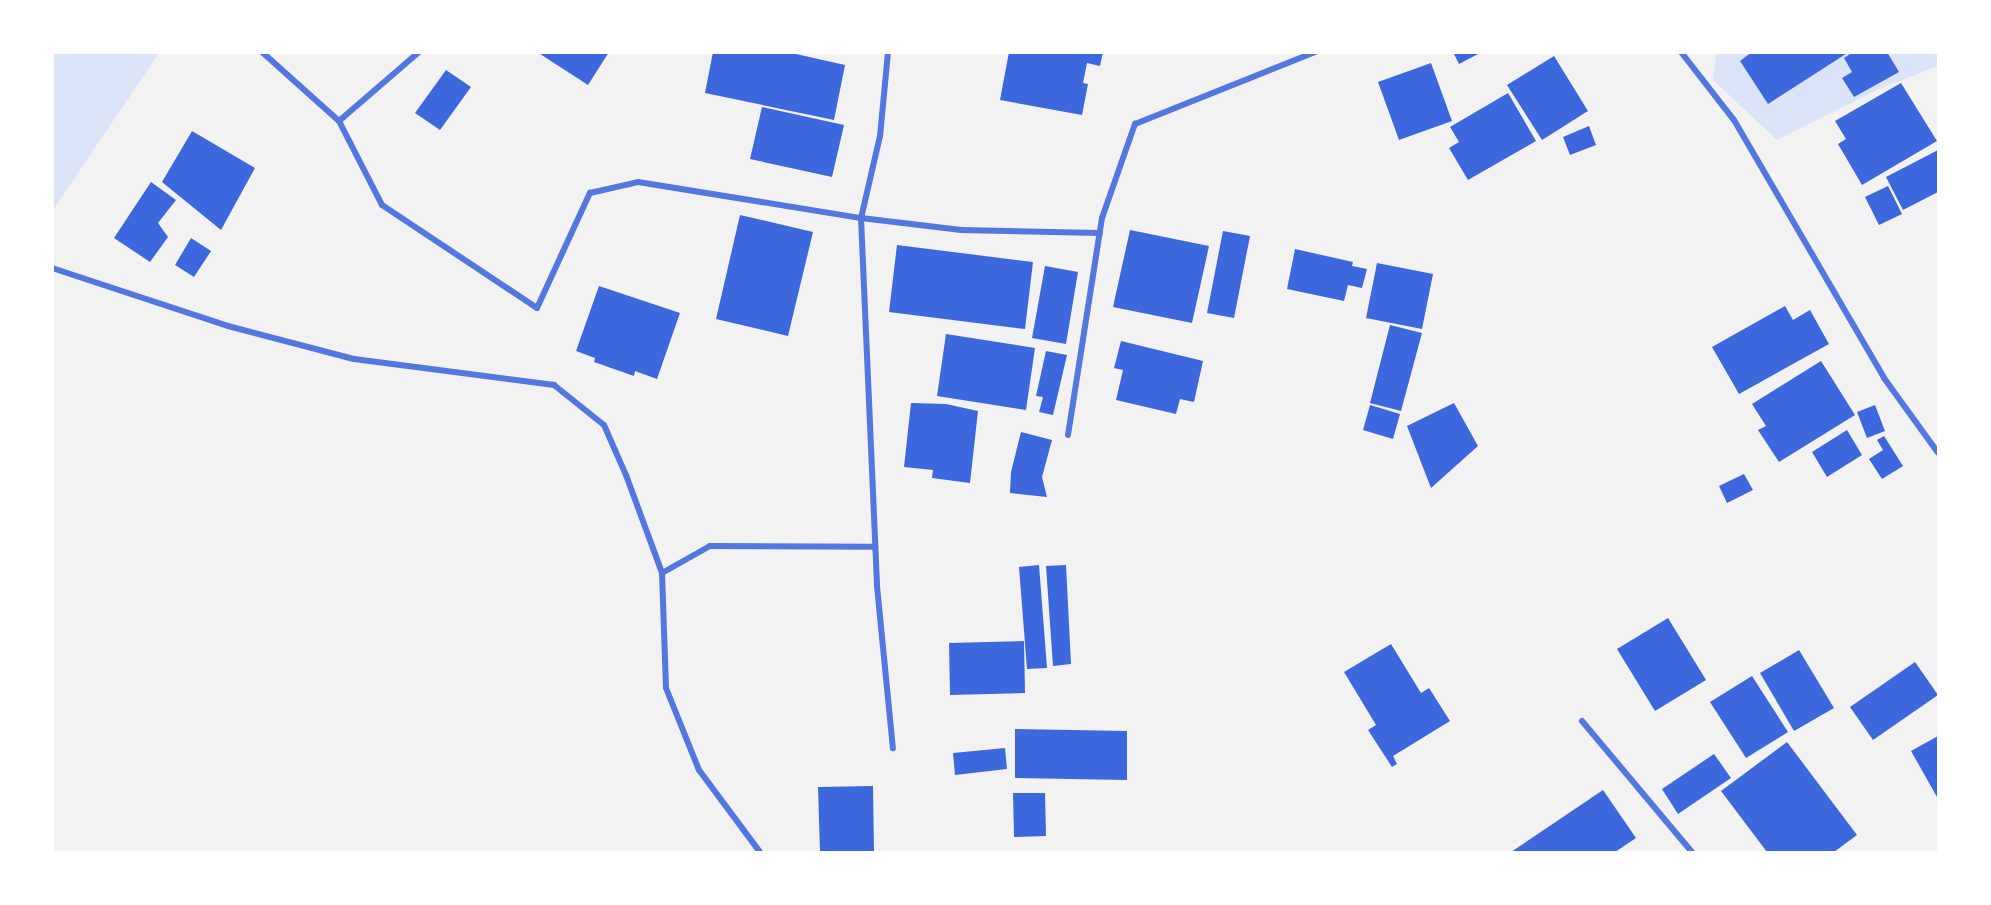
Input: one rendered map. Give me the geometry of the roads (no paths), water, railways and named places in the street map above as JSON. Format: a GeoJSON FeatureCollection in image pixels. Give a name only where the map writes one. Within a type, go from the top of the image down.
{"type":"FeatureCollection","features":[{"type":"Feature","properties":{"kind":"street"},"geometry":{"type":"LineString","coordinates":[[262,52],[339,121],[382,205],[537,308],[590,193],[638,182],[861,218],[961,230],[1100,233]]}},
{"type":"Feature","properties":{"kind":"street"},"geometry":{"type":"LineString","coordinates":[[339,121],[419,52]]}},
{"type":"Feature","properties":{"kind":"street"},"geometry":{"type":"LineString","coordinates":[[888,52],[880,136],[861,218],[875,547],[893,748]]}},
{"type":"Feature","properties":{"kind":"street"},"geometry":{"type":"LineString","coordinates":[[1068,435],[1102,218],[1135,124],[1315,52]]}},
{"type":"Feature","properties":{"kind":"street"},"geometry":{"type":"LineString","coordinates":[[1681,52],[1734,120],[1884,378],[1938,453]]}},
{"type":"Feature","properties":{"kind":"street"},"geometry":{"type":"LineString","coordinates":[[52,268],[228,326],[354,359],[554,385],[604,425],[626,475],[662,573],[666,688],[699,770],[760,852]]}},
{"type":"Feature","properties":{"kind":"street"},"geometry":{"type":"LineString","coordinates":[[662,573],[710,546],[875,547]]}},
{"type":"Feature","properties":{"kind":"street"},"geometry":{"type":"LineString","coordinates":[[1582,721],[1692,852]]}}]}
